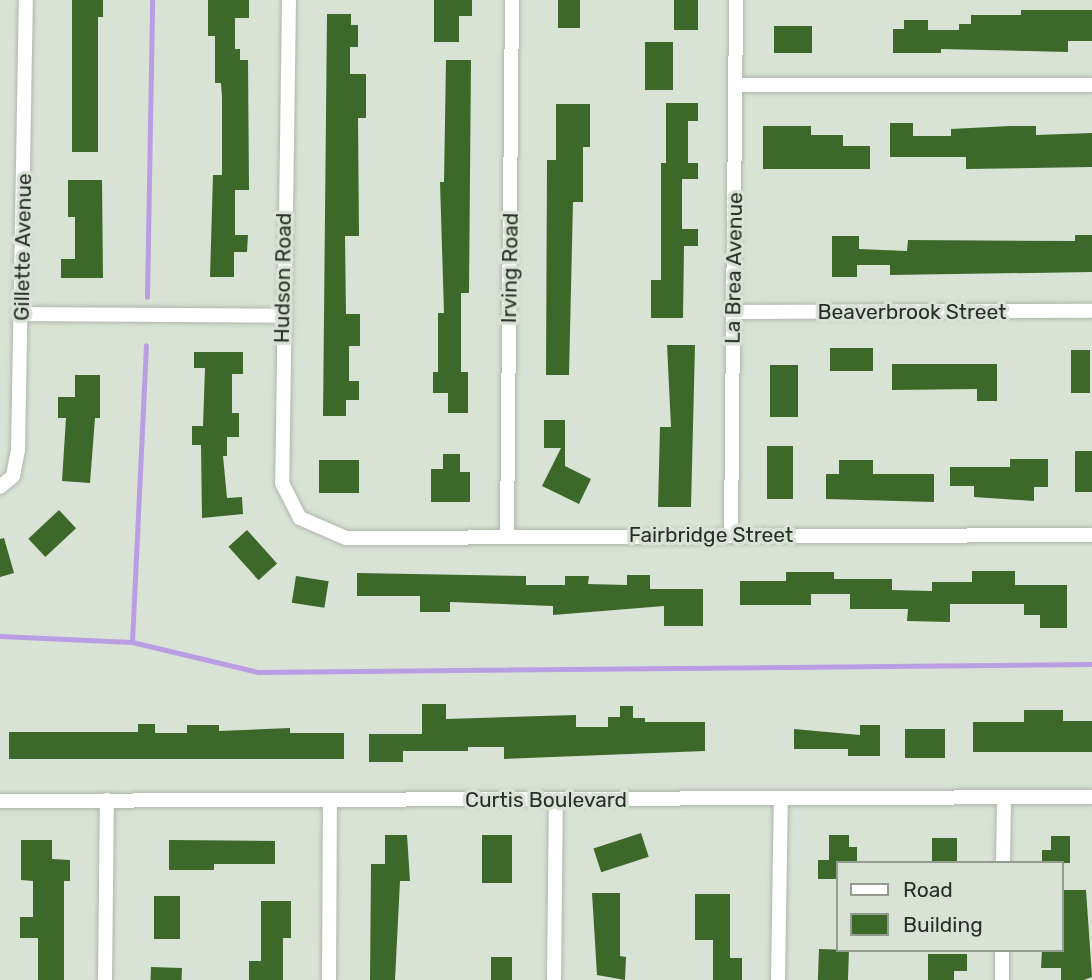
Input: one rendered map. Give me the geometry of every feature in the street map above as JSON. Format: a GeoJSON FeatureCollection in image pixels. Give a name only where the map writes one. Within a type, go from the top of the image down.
{"type":"FeatureCollection","features":[{"type":"Feature","properties":{"kind":"street","name":"Gillette Avenue"},"geometry":{"type":"LineString","coordinates":[[0,487],[13,476],[18,451],[23,314],[26,0]]}},
{"type":"Feature","properties":{"kind":"street","name":"Hudson Road"},"geometry":{"type":"LineString","coordinates":[[289,0],[282,317],[282,483],[300,518],[331,535]]}},
{"type":"Feature","properties":{"kind":"street","name":"Irving Road"},"geometry":{"type":"LineString","coordinates":[[507,537],[512,0]]}},
{"type":"Feature","properties":{"kind":"street","name":"La Brea Avenue"},"geometry":{"type":"LineString","coordinates":[[731,535],[736,0]]}},
{"type":"Feature","properties":{"kind":"street"},"geometry":{"type":"LineString","coordinates":[[736,85],[1092,85]]}},
{"type":"Feature","properties":{"kind":"street","name":"Beaverbrook Street"},"geometry":{"type":"LineString","coordinates":[[733,312],[1092,311]]}},
{"type":"Feature","properties":{"kind":"street"},"geometry":{"type":"LineString","coordinates":[[23,314],[282,317]]}},
{"type":"Feature","properties":{"kind":"street","name":"Fairbridge Street"},"geometry":{"type":"LineString","coordinates":[[331,535],[1092,535]]}},
{"type":"Feature","properties":{"kind":"street"},"geometry":{"type":"LineString","coordinates":[[778,980],[780,797]]}},
{"type":"Feature","properties":{"kind":"street","name":"Curtis Boulevard"},"geometry":{"type":"LineString","coordinates":[[0,801],[1092,797]]}},
{"type":"Feature","properties":{"kind":"street"},"geometry":{"type":"LineString","coordinates":[[1003,861],[1004,798]]}},
{"type":"Feature","properties":{"kind":"street"},"geometry":{"type":"LineString","coordinates":[[104,980],[107,800]]}},
{"type":"Feature","properties":{"kind":"street"},"geometry":{"type":"LineString","coordinates":[[554,980],[556,800]]}},
{"type":"Feature","properties":{"kind":"street"},"geometry":{"type":"LineString","coordinates":[[329,980],[331,801]]}},
{"type":"Feature","properties":{"kind":"street"},"geometry":{"type":"LineString","coordinates":[[1002,952],[1002,980]]}},
{"type":"Feature","properties":{"kind":"building"},"geometry":{"type":"Polygon","coordinates":[[[72,0],[103,0],[103,17],[98,17],[98,152],[72,152],[72,0]]]}},
{"type":"Feature","properties":{"kind":"building"},"geometry":{"type":"Polygon","coordinates":[[[208,0],[249,0],[249,18],[235,18],[235,49],[240,49],[240,60],[248,60],[249,190],[235,190],[235,235],[248,235],[247,252],[234,252],[234,277],[210,277],[213,175],[222,175],[222,97],[221,83],[215,83],[215,36],[208,36],[208,0]]]}},
{"type":"Feature","properties":{"kind":"building"},"geometry":{"type":"Polygon","coordinates":[[[434,0],[472,0],[472,16],[459,16],[459,42],[434,42],[434,0]]]}},
{"type":"Feature","properties":{"kind":"building"},"geometry":{"type":"Polygon","coordinates":[[[558,0],[580,0],[580,28],[558,28],[558,0]]]}},
{"type":"Feature","properties":{"kind":"building"},"geometry":{"type":"Polygon","coordinates":[[[674,0],[698,0],[698,30],[674,30],[674,0]]]}},
{"type":"Feature","properties":{"kind":"building"},"geometry":{"type":"Polygon","coordinates":[[[1021,10],[1092,10],[1092,41],[1068,41],[1068,52],[941,49],[941,53],[893,53],[893,29],[904,29],[904,20],[928,20],[928,30],[959,30],[959,24],[971,24],[971,15],[1021,15],[1021,10]]]}},
{"type":"Feature","properties":{"kind":"building"},"geometry":{"type":"Polygon","coordinates":[[[327,14],[351,14],[351,25],[358,25],[358,47],[350,47],[350,74],[366,74],[366,118],[358,118],[359,236],[345,236],[346,314],[360,314],[360,346],[349,346],[349,381],[359,381],[359,400],[346,400],[346,416],[323,416],[327,14]]]}},
{"type":"Feature","properties":{"kind":"building"},"geometry":{"type":"Polygon","coordinates":[[[774,26],[812,26],[812,53],[774,53],[774,26]]]}},
{"type":"Feature","properties":{"kind":"building"},"geometry":{"type":"Polygon","coordinates":[[[645,42],[673,42],[673,90],[645,90],[645,42]]]}},
{"type":"Feature","properties":{"kind":"building"},"geometry":{"type":"Polygon","coordinates":[[[446,60],[471,60],[469,293],[461,293],[461,372],[468,372],[468,413],[448,413],[448,393],[433,393],[433,372],[438,372],[438,313],[444,313],[440,182],[444,182],[446,60]]]}},
{"type":"Feature","properties":{"kind":"building"},"geometry":{"type":"Polygon","coordinates":[[[666,103],[698,103],[698,121],[688,121],[688,163],[698,163],[698,179],[682,179],[682,229],[698,229],[698,246],[684,246],[683,318],[651,318],[651,280],[661,280],[661,163],[666,163],[666,103]]]}},
{"type":"Feature","properties":{"kind":"building"},"geometry":{"type":"Polygon","coordinates":[[[556,104],[590,104],[590,147],[583,147],[583,202],[573,202],[569,375],[546,375],[547,160],[556,160],[556,104]]]}},
{"type":"Feature","properties":{"kind":"building"},"geometry":{"type":"Polygon","coordinates":[[[890,123],[913,123],[913,136],[951,136],[951,129],[1010,126],[1036,126],[1036,135],[1092,133],[1092,167],[966,169],[966,157],[890,157],[890,123]]]}},
{"type":"Feature","properties":{"kind":"building"},"geometry":{"type":"Polygon","coordinates":[[[763,126],[811,126],[811,135],[843,135],[843,146],[870,146],[870,169],[763,169],[763,126]]]}},
{"type":"Feature","properties":{"kind":"building"},"geometry":{"type":"Polygon","coordinates":[[[68,180],[102,180],[103,278],[61,278],[61,259],[75,259],[75,217],[68,217],[68,180]]]}},
{"type":"Feature","properties":{"kind":"building"},"geometry":{"type":"Polygon","coordinates":[[[1075,235],[1092,235],[1092,272],[890,275],[890,265],[857,265],[857,277],[832,277],[832,236],[859,236],[859,249],[907,251],[908,240],[1075,241],[1075,235]]]}},
{"type":"Feature","properties":{"kind":"building"},"geometry":{"type":"Polygon","coordinates":[[[667,345],[695,345],[691,507],[658,507],[660,427],[671,427],[667,345]]]}},
{"type":"Feature","properties":{"kind":"building"},"geometry":{"type":"Polygon","coordinates":[[[830,348],[873,348],[873,371],[830,371],[830,348]]]}},
{"type":"Feature","properties":{"kind":"building"},"geometry":{"type":"Polygon","coordinates":[[[1071,350],[1090,350],[1090,393],[1071,393],[1071,350]]]}},
{"type":"Feature","properties":{"kind":"building"},"geometry":{"type":"Polygon","coordinates":[[[194,352],[243,352],[243,374],[232,374],[232,413],[239,413],[239,437],[227,437],[227,456],[223,456],[227,498],[242,497],[243,514],[202,518],[201,445],[192,445],[192,426],[203,426],[205,368],[194,368],[194,352]]]}},
{"type":"Feature","properties":{"kind":"building"},"geometry":{"type":"Polygon","coordinates":[[[892,364],[997,364],[997,401],[977,401],[977,389],[892,390],[892,364]]]}},
{"type":"Feature","properties":{"kind":"building"},"geometry":{"type":"Polygon","coordinates":[[[770,365],[798,365],[798,417],[770,417],[770,365]]]}},
{"type":"Feature","properties":{"kind":"building"},"geometry":{"type":"Polygon","coordinates":[[[75,375],[100,375],[100,418],[95,418],[90,483],[62,481],[66,418],[58,418],[58,397],[75,397],[75,375]]]}},
{"type":"Feature","properties":{"kind":"building"},"geometry":{"type":"Polygon","coordinates":[[[544,420],[565,420],[565,466],[591,479],[579,504],[542,486],[561,448],[544,448],[544,420]]]}},
{"type":"Feature","properties":{"kind":"building"},"geometry":{"type":"Polygon","coordinates":[[[767,446],[793,446],[793,499],[767,499],[767,446]]]}},
{"type":"Feature","properties":{"kind":"building"},"geometry":{"type":"Polygon","coordinates":[[[1075,451],[1092,451],[1092,492],[1075,492],[1075,451]]]}},
{"type":"Feature","properties":{"kind":"building"},"geometry":{"type":"Polygon","coordinates":[[[443,454],[460,454],[460,472],[470,472],[470,502],[431,502],[431,469],[443,469],[443,454]]]}},
{"type":"Feature","properties":{"kind":"building"},"geometry":{"type":"Polygon","coordinates":[[[1010,459],[1048,459],[1048,487],[1034,487],[1034,501],[974,497],[974,486],[950,486],[950,467],[1010,467],[1010,459]]]}},
{"type":"Feature","properties":{"kind":"building"},"geometry":{"type":"Polygon","coordinates":[[[319,460],[359,460],[359,493],[319,493],[319,460]]]}},
{"type":"Feature","properties":{"kind":"building"},"geometry":{"type":"Polygon","coordinates":[[[839,460],[873,460],[873,474],[934,474],[934,502],[826,499],[826,474],[839,474],[839,460]]]}},
{"type":"Feature","properties":{"kind":"building"},"geometry":{"type":"Polygon","coordinates":[[[59,510],[76,528],[45,557],[28,539],[59,510]]]}},
{"type":"Feature","properties":{"kind":"building"},"geometry":{"type":"Polygon","coordinates":[[[247,530],[277,563],[259,580],[228,547],[247,530]]]}},
{"type":"Feature","properties":{"kind":"building"},"geometry":{"type":"Polygon","coordinates":[[[4,538],[14,573],[0,577],[0,539],[4,538]]]}},
{"type":"Feature","properties":{"kind":"building"},"geometry":{"type":"Polygon","coordinates":[[[972,571],[1015,571],[1015,585],[1067,585],[1067,628],[1040,628],[1040,615],[1024,615],[1024,604],[950,604],[950,622],[907,621],[908,609],[850,609],[850,594],[811,594],[811,605],[740,605],[740,581],[786,581],[786,572],[834,572],[834,579],[892,579],[892,590],[932,591],[932,582],[972,582],[972,571]]]}},
{"type":"Feature","properties":{"kind":"building"},"geometry":{"type":"Polygon","coordinates":[[[357,573],[526,576],[526,585],[565,585],[565,576],[589,576],[588,584],[627,585],[627,575],[650,575],[650,589],[703,589],[703,626],[664,626],[664,606],[553,615],[553,606],[450,602],[450,612],[420,612],[420,596],[357,596],[357,573]]]}},
{"type":"Feature","properties":{"kind":"building"},"geometry":{"type":"Polygon","coordinates":[[[296,576],[329,581],[324,608],[292,603],[296,576]]]}},
{"type":"Feature","properties":{"kind":"building"},"geometry":{"type":"Polygon","coordinates":[[[422,704],[446,704],[446,719],[576,715],[576,727],[608,727],[608,717],[620,717],[620,706],[633,706],[633,718],[645,718],[645,722],[705,722],[705,751],[504,759],[504,747],[468,747],[468,751],[403,751],[403,762],[369,762],[369,734],[422,734],[422,704]]]}},
{"type":"Feature","properties":{"kind":"building"},"geometry":{"type":"Polygon","coordinates":[[[1024,710],[1063,710],[1063,721],[1092,721],[1092,752],[973,752],[973,722],[1024,722],[1024,710]]]}},
{"type":"Feature","properties":{"kind":"building"},"geometry":{"type":"Polygon","coordinates":[[[138,724],[155,724],[155,733],[187,733],[187,725],[219,725],[219,731],[290,728],[290,733],[344,733],[344,759],[9,759],[9,732],[138,732],[138,724]]]}},
{"type":"Feature","properties":{"kind":"building"},"geometry":{"type":"Polygon","coordinates":[[[860,725],[880,725],[880,756],[848,756],[848,749],[794,749],[794,729],[860,735],[860,725]]]}},
{"type":"Feature","properties":{"kind":"building"},"geometry":{"type":"Polygon","coordinates":[[[905,729],[945,729],[945,758],[905,758],[905,729]]]}},
{"type":"Feature","properties":{"kind":"building"},"geometry":{"type":"Polygon","coordinates":[[[641,833],[649,857],[601,872],[593,848],[641,833]]]}},
{"type":"Feature","properties":{"kind":"building"},"geometry":{"type":"Polygon","coordinates":[[[385,835],[407,835],[410,881],[400,881],[395,980],[370,980],[371,864],[385,864],[385,835]]]}},
{"type":"Feature","properties":{"kind":"building"},"geometry":{"type":"Polygon","coordinates":[[[482,835],[512,835],[512,883],[482,883],[482,835]]]}},
{"type":"Feature","properties":{"kind":"building"},"geometry":{"type":"Polygon","coordinates":[[[829,835],[849,835],[849,847],[857,847],[857,861],[836,861],[836,879],[818,879],[818,860],[829,860],[829,835]]]}},
{"type":"Feature","properties":{"kind":"building"},"geometry":{"type":"Polygon","coordinates":[[[1051,836],[1070,836],[1070,863],[1042,861],[1042,850],[1051,850],[1051,836]]]}},
{"type":"Feature","properties":{"kind":"building"},"geometry":{"type":"Polygon","coordinates":[[[932,838],[957,838],[957,861],[932,861],[932,838]]]}},
{"type":"Feature","properties":{"kind":"building"},"geometry":{"type":"Polygon","coordinates":[[[21,840],[52,840],[52,859],[70,860],[70,881],[64,881],[64,980],[38,980],[38,938],[20,938],[20,917],[33,917],[33,881],[21,880],[21,840]]]}},
{"type":"Feature","properties":{"kind":"building"},"geometry":{"type":"Polygon","coordinates":[[[169,840],[275,841],[275,864],[214,864],[214,870],[169,870],[169,840]]]}},
{"type":"Feature","properties":{"kind":"building"},"geometry":{"type":"Polygon","coordinates":[[[1064,890],[1086,890],[1092,977],[1084,980],[1061,980],[1061,968],[1041,968],[1042,952],[1064,952],[1064,890]]]}},
{"type":"Feature","properties":{"kind":"building"},"geometry":{"type":"Polygon","coordinates":[[[592,893],[620,893],[620,956],[626,957],[625,980],[597,975],[592,893]]]}},
{"type":"Feature","properties":{"kind":"building"},"geometry":{"type":"Polygon","coordinates":[[[695,894],[730,894],[730,958],[742,958],[742,980],[713,980],[713,940],[695,940],[695,894]]]}},
{"type":"Feature","properties":{"kind":"building"},"geometry":{"type":"Polygon","coordinates":[[[154,896],[180,896],[180,939],[154,939],[154,896]]]}},
{"type":"Feature","properties":{"kind":"building"},"geometry":{"type":"Polygon","coordinates":[[[261,901],[291,901],[291,938],[283,938],[283,980],[249,980],[249,961],[261,961],[261,901]]]}},
{"type":"Feature","properties":{"kind":"building"},"geometry":{"type":"Polygon","coordinates":[[[819,949],[849,952],[848,980],[818,980],[819,949]]]}},
{"type":"Feature","properties":{"kind":"building"},"geometry":{"type":"Polygon","coordinates":[[[928,954],[967,954],[967,971],[954,971],[954,980],[928,980],[928,954]]]}},
{"type":"Feature","properties":{"kind":"building"},"geometry":{"type":"Polygon","coordinates":[[[491,957],[512,957],[512,980],[491,980],[491,957]]]}},
{"type":"Feature","properties":{"kind":"building"},"geometry":{"type":"Polygon","coordinates":[[[151,967],[182,968],[182,980],[151,980],[151,967]]]}},
{"type":"Feature","properties":{"kind":"waterway"},"geometry":{"type":"LineString","coordinates":[[147,297],[152,0]]}},
{"type":"Feature","properties":{"kind":"waterway"},"geometry":{"type":"LineString","coordinates":[[132,642],[146,345]]}},
{"type":"Feature","properties":{"kind":"waterway"},"geometry":{"type":"LineString","coordinates":[[0,636],[132,642],[258,672],[1092,664]]}}]}
